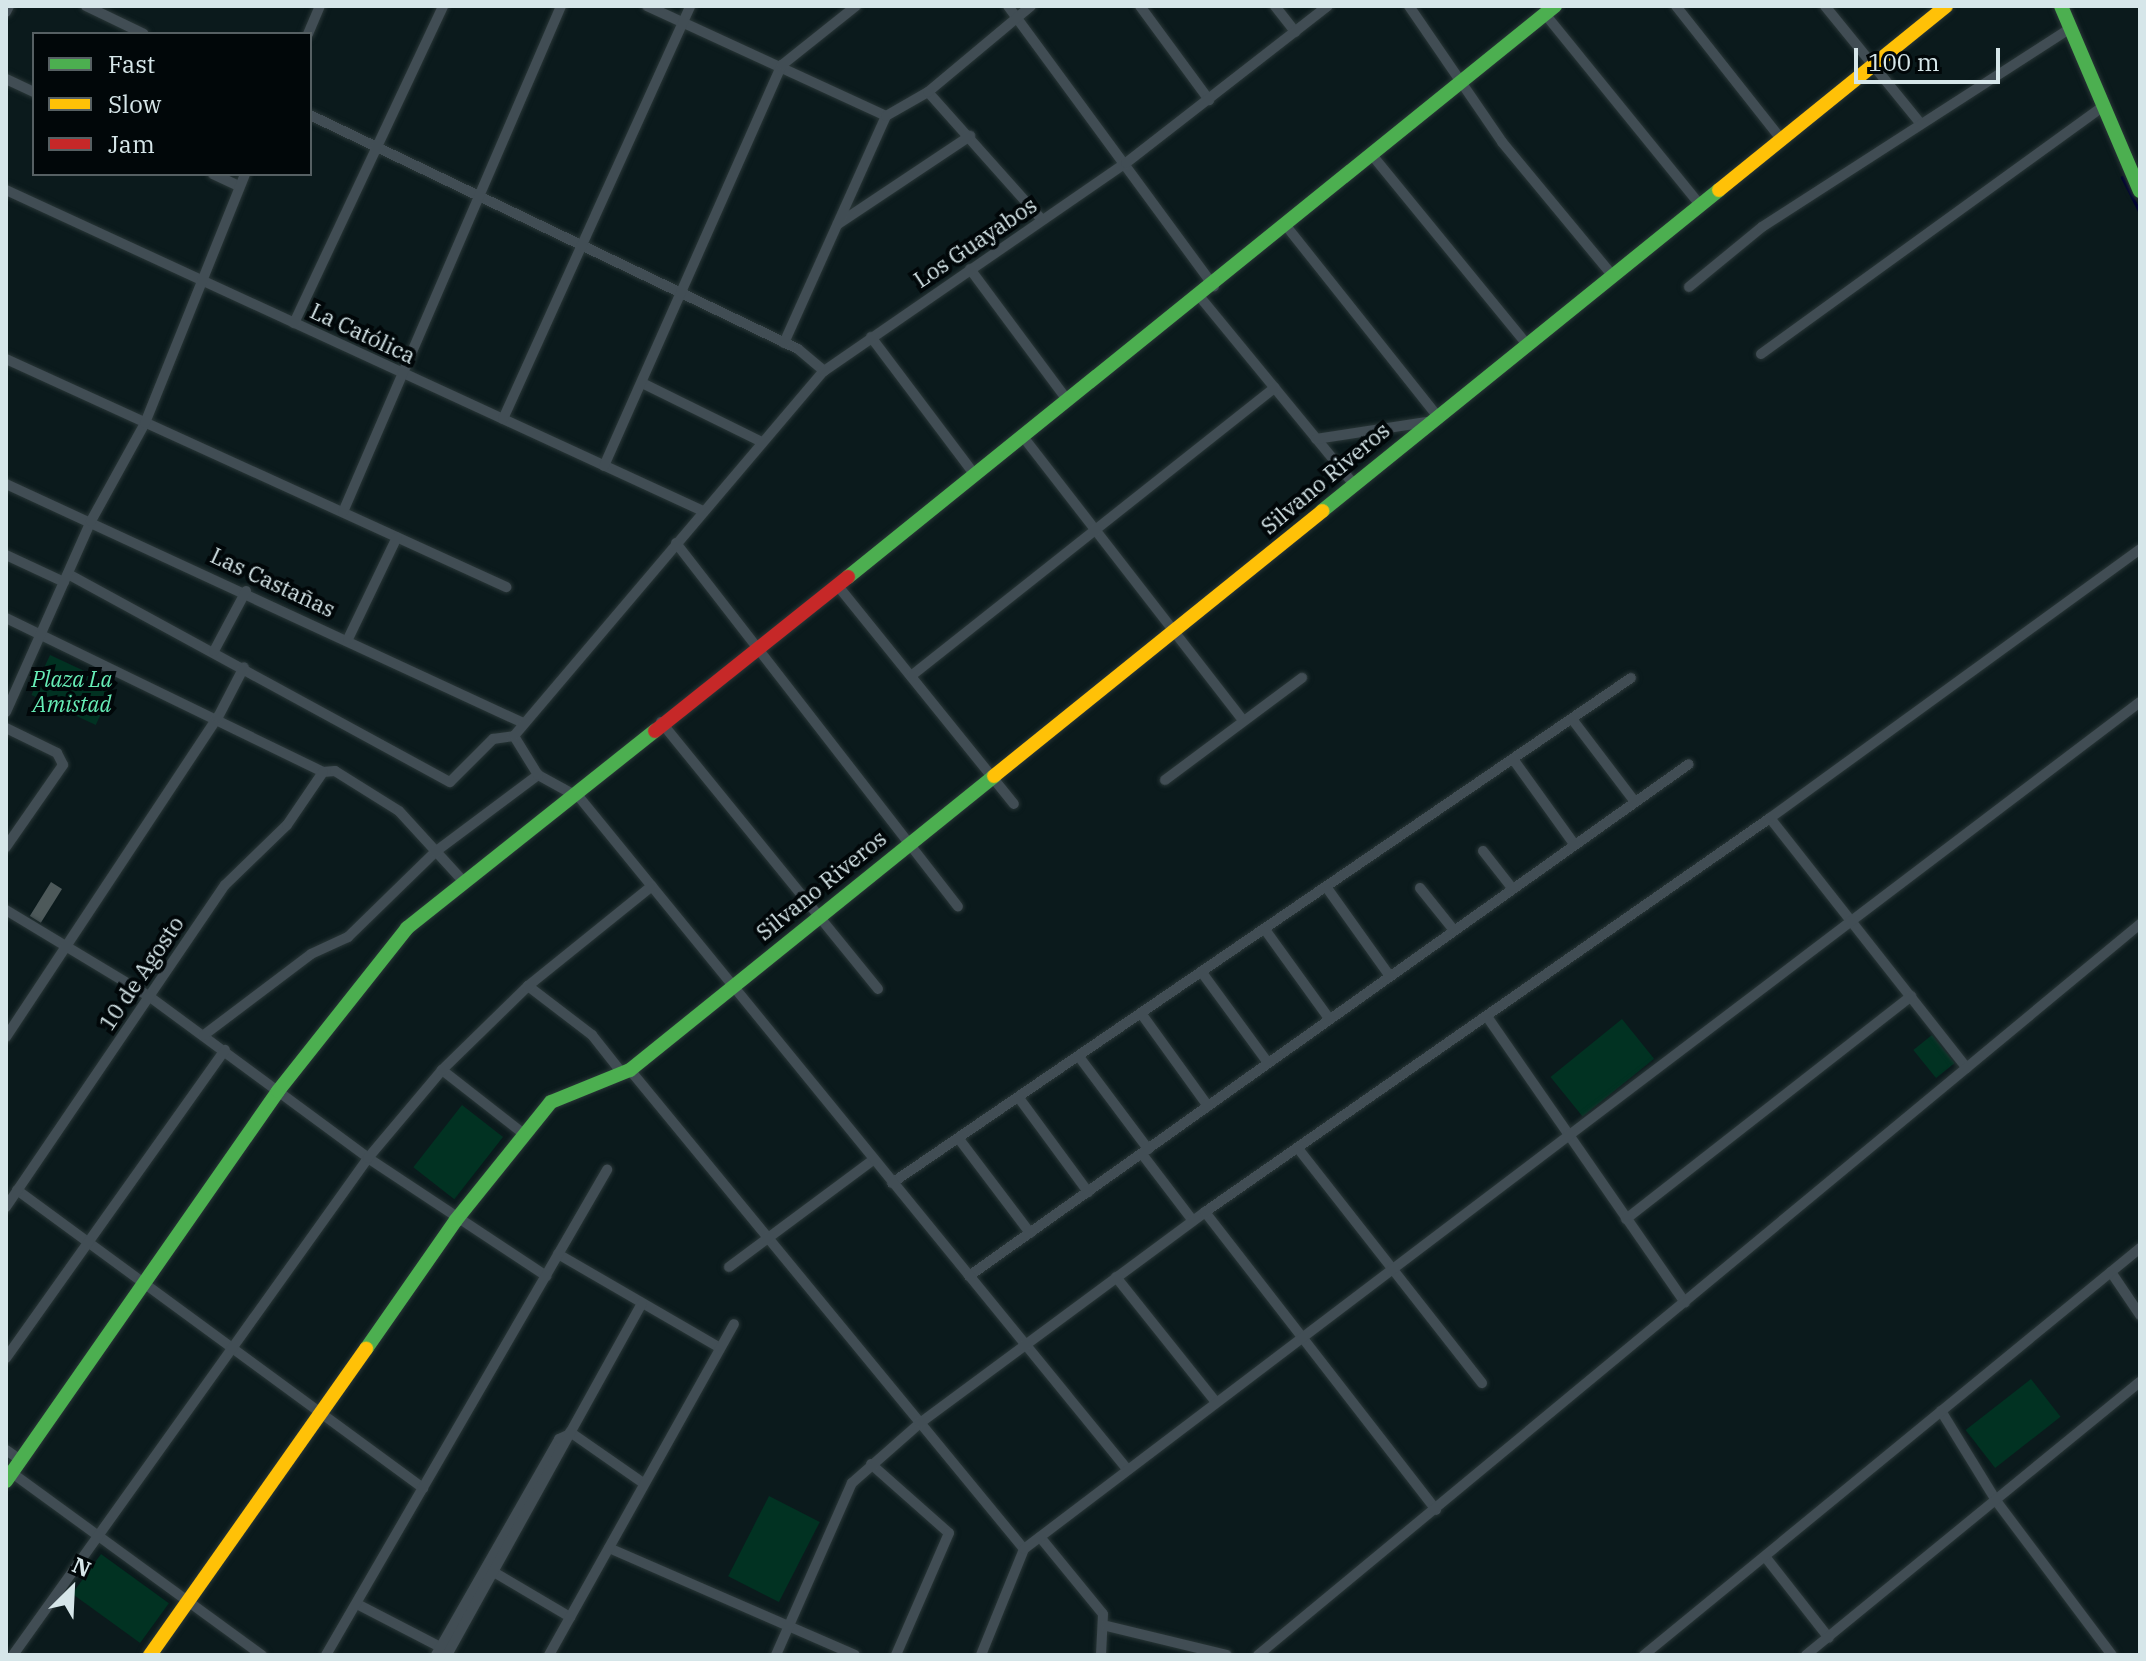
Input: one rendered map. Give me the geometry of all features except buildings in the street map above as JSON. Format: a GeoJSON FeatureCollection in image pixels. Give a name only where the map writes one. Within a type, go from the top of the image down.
{"type":"FeatureCollection","features":[{"type":"Feature","properties":{"kind":"street"},"geometry":{"type":"LineString","coordinates":[[6,12],[9,6]]}},
{"type":"Feature","properties":{"kind":"street"},"geometry":{"type":"LineString","coordinates":[[86,6],[140,32]]}},
{"type":"Feature","properties":{"kind":"street"},"geometry":{"type":"LineString","coordinates":[[309,32],[320,6]]}},
{"type":"Feature","properties":{"kind":"street"},"geometry":{"type":"LineString","coordinates":[[294,323],[443,6]]}},
{"type":"Feature","properties":{"kind":"street"},"geometry":{"type":"LineString","coordinates":[[343,512],[561,6]]}},
{"type":"Feature","properties":{"kind":"street"},"geometry":{"type":"LineString","coordinates":[[647,6],[782,65],[886,116]]}},
{"type":"Feature","properties":{"kind":"street"},"geometry":{"type":"LineString","coordinates":[[503,419],[690,6]]}},
{"type":"Feature","properties":{"kind":"street"},"geometry":{"type":"LineString","coordinates":[[604,466],[684,295],[782,65],[856,6]]}},
{"type":"Feature","properties":{"kind":"street"},"geometry":{"type":"LineString","coordinates":[[1008,6],[1214,286]]}},
{"type":"Feature","properties":{"kind":"street"},"geometry":{"type":"LineString","coordinates":[[784,343],[886,116],[928,92],[1031,6]]}},
{"type":"Feature","properties":{"kind":"street"},"geometry":{"type":"LineString","coordinates":[[1140,6],[1209,100]]}},
{"type":"Feature","properties":{"kind":"street"},"geometry":{"type":"LineString","coordinates":[[1275,6],[1295,32]]}},
{"type":"Feature","properties":{"kind":"street","name":"Los Guayabos"},"geometry":{"type":"LineString","coordinates":[[514,736],[521,722],[824,371],[1126,163],[1328,6]]}},
{"type":"Feature","properties":{"kind":"street"},"geometry":{"type":"LineString","coordinates":[[1409,6],[1461,82],[1612,275]]}},
{"type":"Feature","properties":{"kind":"street"},"geometry":{"type":"LineString","coordinates":[[1676,6],[1781,139]]}},
{"type":"Feature","properties":{"kind":"street"},"geometry":{"type":"LineString","coordinates":[[1825,6],[1920,123]]}},
{"type":"Feature","properties":{"kind":"street","name":"Silvano Riveros"},"geometry":{"type":"LineString","coordinates":[[150,1655],[456,1220],[551,1102],[626,1072],[1174,632],[1432,418],[1946,6]]}},
{"type":"Feature","properties":{"kind":"street"},"geometry":{"type":"LineString","coordinates":[[2061,6],[2102,107],[2138,181]]}},
{"type":"Feature","properties":{"kind":"street"},"geometry":{"type":"LineString","coordinates":[[262,1655],[9,1477],[278,1091],[392,944],[571,793],[1024,438],[1550,10],[1700,205]]}},
{"type":"Feature","properties":{"kind":"street"},"geometry":{"type":"LineString","coordinates":[[1689,287],[1762,227],[2071,28]]}},
{"type":"Feature","properties":{"kind":"street"},"geometry":{"type":"LineString","coordinates":[[6,79],[32,91]]}},
{"type":"Feature","properties":{"kind":"street"},"geometry":{"type":"LineString","coordinates":[[928,92],[1042,220]]}},
{"type":"Feature","properties":{"kind":"street"},"geometry":{"type":"LineString","coordinates":[[1761,354],[2102,107]]}},
{"type":"Feature","properties":{"kind":"street"},"geometry":{"type":"LineString","coordinates":[[312,116],[784,343],[824,371]]}},
{"type":"Feature","properties":{"kind":"street"},"geometry":{"type":"LineString","coordinates":[[836,225],[970,136]]}},
{"type":"Feature","properties":{"kind":"street"},"geometry":{"type":"LineString","coordinates":[[1372,155],[1526,343]]}},
{"type":"Feature","properties":{"kind":"street"},"geometry":{"type":"LineString","coordinates":[[217,176],[239,186]]}},
{"type":"Feature","properties":{"kind":"street"},"geometry":{"type":"LineString","coordinates":[[6,712],[91,521],[145,423],[198,279],[244,176]]}},
{"type":"Feature","properties":{"kind":"street","name":"La Católica"},"geometry":{"type":"LineString","coordinates":[[6,190],[703,511]]}},
{"type":"Feature","properties":{"kind":"street"},"geometry":{"type":"LineString","coordinates":[[1287,227],[1432,418],[1316,439]]}},
{"type":"Feature","properties":{"kind":"street"},"geometry":{"type":"LineString","coordinates":[[970,269],[1068,401]]}},
{"type":"Feature","properties":{"kind":"street"},"geometry":{"type":"LineString","coordinates":[[1200,297],[1353,483]]}},
{"type":"Feature","properties":{"kind":"street"},"geometry":{"type":"LineString","coordinates":[[871,337],[975,475]]}},
{"type":"Feature","properties":{"kind":"street"},"geometry":{"type":"LineString","coordinates":[[6,359],[506,587]]}},
{"type":"Feature","properties":{"kind":"street"},"geometry":{"type":"LineString","coordinates":[[642,383],[762,442]]}},
{"type":"Feature","properties":{"kind":"street"},"geometry":{"type":"LineString","coordinates":[[911,676],[1275,388]]}},
{"type":"Feature","properties":{"kind":"street"},"geometry":{"type":"LineString","coordinates":[[1024,438],[1243,720]]}},
{"type":"Feature","properties":{"kind":"street","name":"Las Castañas"},"geometry":{"type":"LineString","coordinates":[[6,484],[246,591],[521,722]]}},
{"type":"Feature","properties":{"kind":"street"},"geometry":{"type":"LineString","coordinates":[[348,639],[397,537]]}},
{"type":"Feature","properties":{"kind":"street"},"geometry":{"type":"LineString","coordinates":[[676,543],[755,650],[958,907]]}},
{"type":"Feature","properties":{"kind":"street"},"geometry":{"type":"LineString","coordinates":[[776,1655],[852,1483],[920,1423],[1205,1212],[1300,1151],[1488,1018],[2140,549]]}},
{"type":"Feature","properties":{"kind":"street"},"geometry":{"type":"LineString","coordinates":[[6,555],[66,578],[214,651],[450,782],[493,739],[514,736],[538,775],[571,793],[652,886],[1127,1469]]}},
{"type":"Feature","properties":{"kind":"street"},"geometry":{"type":"LineString","coordinates":[[838,586],[1014,804]]}},
{"type":"Feature","properties":{"kind":"street"},"geometry":{"type":"LineString","coordinates":[[214,651],[246,591]]}},
{"type":"Feature","properties":{"kind":"street"},"geometry":{"type":"LineString","coordinates":[[6,618],[218,717],[323,772],[335,771],[399,811],[464,882]]}},
{"type":"Feature","properties":{"kind":"street"},"geometry":{"type":"LineString","coordinates":[[6,1037],[218,717],[244,667]]}},
{"type":"Feature","properties":{"kind":"street"},"geometry":{"type":"LineString","coordinates":[[1165,780],[1302,678]]}},
{"type":"Feature","properties":{"kind":"street"},"geometry":{"type":"LineString","coordinates":[[892,1183],[1143,1016],[1631,678]]}},
{"type":"Feature","properties":{"kind":"street"},"geometry":{"type":"LineString","coordinates":[[981,1655],[1024,1549],[1215,1401],[1394,1269],[2140,702]]}},
{"type":"Feature","properties":{"kind":"street"},"geometry":{"type":"LineString","coordinates":[[1572,719],[1635,802]]}},
{"type":"Feature","properties":{"kind":"street"},"geometry":{"type":"LineString","coordinates":[[661,722],[878,989]]}},
{"type":"Feature","properties":{"kind":"street"},"geometry":{"type":"LineString","coordinates":[[6,728],[57,753],[63,765],[6,847]]}},
{"type":"Feature","properties":{"kind":"street"},"geometry":{"type":"LineString","coordinates":[[1513,759],[1574,844]]}},
{"type":"Feature","properties":{"kind":"street"},"geometry":{"type":"LineString","coordinates":[[969,1276],[1145,1152],[1266,1060],[1689,764]]}},
{"type":"Feature","properties":{"kind":"street","name":"10 de Agosto"},"geometry":{"type":"LineString","coordinates":[[6,1207],[225,885],[287,825],[323,772]]}},
{"type":"Feature","properties":{"kind":"street"},"geometry":{"type":"LineString","coordinates":[[204,1035],[311,954],[348,937],[435,852],[538,775]]}},
{"type":"Feature","properties":{"kind":"street"},"geometry":{"type":"LineString","coordinates":[[1770,818],[1967,1068]]}},
{"type":"Feature","properties":{"kind":"street"},"geometry":{"type":"LineString","coordinates":[[1483,851],[1512,888]]}},
{"type":"Feature","properties":{"kind":"street"},"geometry":{"type":"LineString","coordinates":[[13,1655],[368,1158],[442,1070],[528,986],[652,886]]}},
{"type":"Feature","properties":{"kind":"street"},"geometry":{"type":"LineString","coordinates":[[1327,888],[1389,975]]}},
{"type":"Feature","properties":{"kind":"street"},"geometry":{"type":"LineString","coordinates":[[1420,888],[1453,929]]}},
{"type":"Feature","properties":{"kind":"street"},"geometry":{"type":"LineString","coordinates":[[6,910],[150,997],[368,1158],[456,1220],[546,1276]]}},
{"type":"Feature","properties":{"kind":"street"},"geometry":{"type":"LineString","coordinates":[[1264,1654],[2140,924]]}},
{"type":"Feature","properties":{"kind":"street"},"geometry":{"type":"LineString","coordinates":[[1266,931],[1328,1017]]}},
{"type":"Feature","properties":{"kind":"street"},"geometry":{"type":"LineString","coordinates":[[1203,974],[1266,1060]]}},
{"type":"Feature","properties":{"kind":"street"},"geometry":{"type":"LineString","coordinates":[[528,986],[592,1035],[626,1072],[768,1238],[1024,1549]]}},
{"type":"Feature","properties":{"kind":"street"},"geometry":{"type":"LineString","coordinates":[[1626,1219],[1911,996]]}},
{"type":"Feature","properties":{"kind":"street"},"geometry":{"type":"LineString","coordinates":[[1143,1016],[1208,1106]]}},
{"type":"Feature","properties":{"kind":"street"},"geometry":{"type":"LineString","coordinates":[[1488,1018],[1685,1303]]}},
{"type":"Feature","properties":{"kind":"street"},"geometry":{"type":"LineString","coordinates":[[6,1358],[225,1050]]}},
{"type":"Feature","properties":{"kind":"street"},"geometry":{"type":"LineString","coordinates":[[1080,1058],[1193,1221]]}},
{"type":"Feature","properties":{"kind":"street"},"geometry":{"type":"LineString","coordinates":[[442,1070],[524,1134]]}},
{"type":"Feature","properties":{"kind":"street"},"geometry":{"type":"LineString","coordinates":[[1019,1098],[1088,1192]]}},
{"type":"Feature","properties":{"kind":"street"},"geometry":{"type":"LineString","coordinates":[[959,1139],[1030,1233]]}},
{"type":"Feature","properties":{"kind":"street"},"geometry":{"type":"LineString","coordinates":[[1300,1151],[1482,1383]]}},
{"type":"Feature","properties":{"kind":"street"},"geometry":{"type":"LineString","coordinates":[[729,1267],[873,1160]]}},
{"type":"Feature","properties":{"kind":"street"},"geometry":{"type":"LineString","coordinates":[[326,1655],[607,1170]]}},
{"type":"Feature","properties":{"kind":"street"},"geometry":{"type":"LineString","coordinates":[[17,1190],[233,1344],[423,1488]]}},
{"type":"Feature","properties":{"kind":"street"},"geometry":{"type":"LineString","coordinates":[[1205,1212],[1436,1510]]}},
{"type":"Feature","properties":{"kind":"street"},"geometry":{"type":"LineString","coordinates":[[1644,1655],[1767,1559],[2140,1248]]}},
{"type":"Feature","properties":{"kind":"street"},"geometry":{"type":"LineString","coordinates":[[558,1254],[720,1348]]}},
{"type":"Feature","properties":{"kind":"street"},"geometry":{"type":"LineString","coordinates":[[2111,1272],[2140,1315]]}},
{"type":"Feature","properties":{"kind":"street"},"geometry":{"type":"LineString","coordinates":[[1116,1277],[1215,1401]]}},
{"type":"Feature","properties":{"kind":"street"},"geometry":{"type":"LineString","coordinates":[[357,1604],[443,1652],[491,1570],[559,1439],[569,1433],[642,1303]]}},
{"type":"Feature","properties":{"kind":"street"},"geometry":{"type":"LineString","coordinates":[[549,1655],[734,1324]]}},
{"type":"Feature","properties":{"kind":"street"},"geometry":{"type":"LineString","coordinates":[[1806,1655],[1997,1502],[2140,1382]]}},
{"type":"Feature","properties":{"kind":"street"},"geometry":{"type":"LineString","coordinates":[[1941,1411],[1997,1502],[2112,1655]]}},
{"type":"Feature","properties":{"kind":"street"},"geometry":{"type":"LineString","coordinates":[[569,1433],[643,1483]]}},
{"type":"Feature","properties":{"kind":"street"},"geometry":{"type":"LineString","coordinates":[[6,1450],[21,1460]]}},
{"type":"Feature","properties":{"kind":"street"},"geometry":{"type":"LineString","coordinates":[[871,1464],[949,1533],[896,1655]]}},
{"type":"Feature","properties":{"kind":"street"},"geometry":{"type":"LineString","coordinates":[[1040,1537],[1107,1626],[1191,1651],[1227,1655]]}},
{"type":"Feature","properties":{"kind":"street"},"geometry":{"type":"LineString","coordinates":[[609,1548],[855,1655]]}},
{"type":"Feature","properties":{"kind":"street"},"geometry":{"type":"LineString","coordinates":[[1767,1559],[1829,1638]]}},
{"type":"Feature","properties":{"kind":"street"},"geometry":{"type":"LineString","coordinates":[[491,1570],[570,1617]]}},
{"type":"Feature","properties":{"kind":"street"},"geometry":{"type":"LineString","coordinates":[[1101,1655],[1107,1626]]}},
{"type":"Feature","properties":{"kind":"green space","name":"Plaza La Amistad"},"geometry":{"type":"Polygon","coordinates":[[[50,655],[114,685],[96,725],[31,695],[50,655]]]}},
{"type":"Feature","properties":{"kind":"green space"},"geometry":{"type":"Polygon","coordinates":[[[1622,1019],[1654,1059],[1583,1117],[1551,1077],[1622,1019]]]}},
{"type":"Feature","properties":{"kind":"green space"},"geometry":{"type":"Polygon","coordinates":[[[1932,1035],[1955,1063],[1936,1078],[1913,1050],[1932,1035]]]}},
{"type":"Feature","properties":{"kind":"green space"},"geometry":{"type":"Polygon","coordinates":[[[462,1105],[503,1137],[454,1199],[413,1167],[462,1105]]]}},
{"type":"Feature","properties":{"kind":"green space"},"geometry":{"type":"Polygon","coordinates":[[[2031,1379],[2061,1417],[1995,1468],[1966,1430],[2031,1379]]]}},
{"type":"Feature","properties":{"kind":"green space"},"geometry":{"type":"Polygon","coordinates":[[[769,1496],[820,1522],[779,1602],[728,1576],[769,1496]]]}},
{"type":"Feature","properties":{"kind":"green space"},"geometry":{"type":"Polygon","coordinates":[[[101,1554],[169,1603],[140,1643],[72,1594],[101,1554]]]}},
{"type":"Feature","properties":{"kind":"waterway"},"geometry":{"type":"LineString","coordinates":[[2122,177],[2140,213]]}},
{"type":"Feature","properties":{"kind":"traffic: fast"},"geometry":{"type":"LineString","coordinates":[[848,577],[1555,6]]}},
{"type":"Feature","properties":{"kind":"traffic: fast"},"geometry":{"type":"LineString","coordinates":[[2061,6],[2140,191]]}},
{"type":"Feature","properties":{"kind":"traffic: fast"},"geometry":{"type":"LineString","coordinates":[[1322,511],[1719,190]]}},
{"type":"Feature","properties":{"kind":"traffic: fast"},"geometry":{"type":"LineString","coordinates":[[6,1481],[278,1091],[407,928],[655,731]]}},
{"type":"Feature","properties":{"kind":"traffic: fast"},"geometry":{"type":"LineString","coordinates":[[366,1349],[456,1220],[551,1102],[630,1070],[994,776]]}},
{"type":"Feature","properties":{"kind":"traffic: slow"},"geometry":{"type":"LineString","coordinates":[[1719,190],[1946,6]]}},
{"type":"Feature","properties":{"kind":"traffic: slow"},"geometry":{"type":"LineString","coordinates":[[994,776],[1322,511]]}},
{"type":"Feature","properties":{"kind":"traffic: slow"},"geometry":{"type":"LineString","coordinates":[[150,1655],[366,1349]]}},
{"type":"Feature","properties":{"kind":"traffic: jam"},"geometry":{"type":"LineString","coordinates":[[655,731],[848,577]]}}]}
